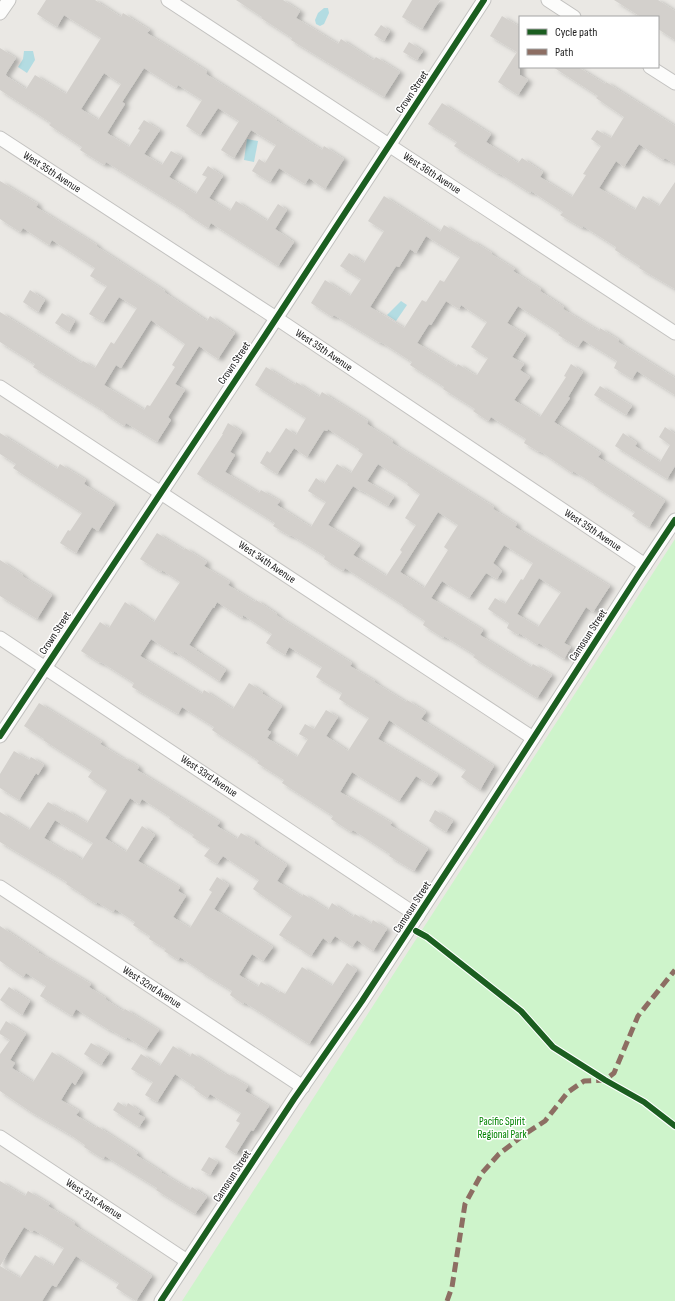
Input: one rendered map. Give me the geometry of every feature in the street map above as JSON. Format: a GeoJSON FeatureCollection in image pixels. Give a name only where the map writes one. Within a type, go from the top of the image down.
{"type":"FeatureCollection","features":[{"type":"Feature","properties":{"kind":"street"},"geometry":{"type":"LineString","coordinates":[[0,13],[9,0]]}},
{"type":"Feature","properties":{"kind":"street","name":"West 36th Avenue"},"geometry":{"type":"LineString","coordinates":[[168,0],[675,333]]}},
{"type":"Feature","properties":{"kind":"street","name":"Crown Street"},"geometry":{"type":"LineString","coordinates":[[0,736],[484,0]]}},
{"type":"Feature","properties":{"kind":"street"},"geometry":{"type":"LineString","coordinates":[[548,0],[572,16]]}},
{"type":"Feature","properties":{"kind":"street"},"geometry":{"type":"LineString","coordinates":[[652,68],[675,83]]}},
{"type":"Feature","properties":{"kind":"street","name":"West 35th Avenue"},"geometry":{"type":"LineString","coordinates":[[0,138],[276,318],[645,565]]}},
{"type":"Feature","properties":{"kind":"street","name":"West 34th Avenue"},"geometry":{"type":"LineString","coordinates":[[0,387],[533,738]]}},
{"type":"Feature","properties":{"kind":"street","name":"Camosun Street"},"geometry":{"type":"LineString","coordinates":[[161,1301],[418,916],[675,520]]}},
{"type":"Feature","properties":{"kind":"street","name":"West 33rd Avenue"},"geometry":{"type":"LineString","coordinates":[[0,638],[418,916]]}},
{"type":"Feature","properties":{"kind":"street","name":"West 32nd Avenue"},"geometry":{"type":"LineString","coordinates":[[0,887],[303,1087]]}},
{"type":"Feature","properties":{"kind":"street","name":"West 31st Avenue"},"geometry":{"type":"LineString","coordinates":[[0,1137],[187,1261]]}},
{"type":"Feature","properties":{"kind":"green space","name":"Pacific Spirit Regional Park"},"geometry":{"type":"Polygon","coordinates":[[[675,539],[675,1301],[182,1301],[675,539]]]}},
{"type":"Feature","properties":{"kind":"water"},"geometry":{"type":"Polygon","coordinates":[[[324,8],[328,8],[329,13],[324,24],[320,26],[316,24],[315,20],[318,13],[324,8]]]}},
{"type":"Feature","properties":{"kind":"water"},"geometry":{"type":"Polygon","coordinates":[[[24,51],[33,51],[35,60],[27,73],[18,67],[23,59],[24,51]]]}},
{"type":"Feature","properties":{"kind":"water"},"geometry":{"type":"Polygon","coordinates":[[[247,139],[258,141],[254,162],[244,160],[247,139]]]}},
{"type":"Feature","properties":{"kind":"water"},"geometry":{"type":"Polygon","coordinates":[[[401,301],[407,305],[396,321],[387,315],[401,301]]]}},
{"type":"Feature","properties":{"kind":"building"},"geometry":{"type":"Polygon","coordinates":[[[46,0],[95,0],[121,17],[123,13],[150,30],[147,33],[207,71],[206,74],[277,121],[322,150],[324,146],[344,159],[325,189],[309,178],[305,184],[279,168],[270,182],[252,171],[259,159],[265,163],[276,145],[251,130],[234,158],[221,150],[239,121],[218,108],[200,135],[186,126],[202,100],[178,85],[176,88],[144,68],[122,102],[125,104],[107,133],[129,147],[140,130],[138,129],[144,120],[160,130],[144,154],[162,165],[171,151],[182,157],[169,177],[196,194],[207,177],[202,175],[208,166],[223,176],[209,198],[230,211],[236,201],[267,221],[278,204],[287,210],[275,229],[294,242],[278,266],[211,223],[208,228],[184,212],[185,211],[106,162],[104,165],[80,150],[82,147],[49,125],[51,123],[0,90],[0,48],[16,58],[5,75],[26,89],[35,75],[66,94],[101,38],[64,15],[57,27],[37,14],[46,0]],[[104,73],[81,109],[98,120],[121,84],[104,73]]]}},
{"type":"Feature","properties":{"kind":"building"},"geometry":{"type":"Polygon","coordinates":[[[236,0],[283,0],[300,11],[296,18],[338,44],[341,39],[373,60],[376,57],[400,72],[384,97],[291,40],[292,38],[236,0]]]}},
{"type":"Feature","properties":{"kind":"building"},"geometry":{"type":"Polygon","coordinates":[[[412,0],[440,0],[422,29],[402,17],[412,0]]]}},
{"type":"Feature","properties":{"kind":"building"},"geometry":{"type":"Polygon","coordinates":[[[614,0],[658,0],[675,11],[675,40],[659,30],[659,16],[639,16],[614,0]]]}},
{"type":"Feature","properties":{"kind":"building"},"geometry":{"type":"Polygon","coordinates":[[[502,16],[519,26],[520,75],[528,80],[518,95],[498,82],[517,52],[490,36],[502,16]]]}},
{"type":"Feature","properties":{"kind":"building"},"geometry":{"type":"Polygon","coordinates":[[[381,25],[390,31],[384,41],[374,35],[381,25]]]}},
{"type":"Feature","properties":{"kind":"building"},"geometry":{"type":"Polygon","coordinates":[[[409,42],[423,51],[417,60],[403,52],[409,42]]]}},
{"type":"Feature","properties":{"kind":"building"},"geometry":{"type":"Polygon","coordinates":[[[555,68],[580,68],[605,84],[606,82],[675,126],[675,164],[665,158],[663,160],[639,144],[624,167],[616,161],[599,188],[635,210],[643,196],[659,206],[675,182],[675,289],[639,268],[640,266],[615,250],[616,247],[583,226],[582,228],[560,215],[563,212],[531,191],[530,193],[454,146],[457,142],[428,124],[442,103],[491,134],[486,142],[518,163],[522,158],[543,172],[540,177],[572,197],[586,175],[583,174],[601,146],[591,139],[597,130],[611,138],[624,117],[596,98],[598,96],[555,68]]]}},
{"type":"Feature","properties":{"kind":"building"},"geometry":{"type":"Polygon","coordinates":[[[0,181],[38,204],[36,207],[97,245],[96,246],[165,291],[164,292],[207,321],[210,316],[235,333],[218,359],[199,346],[175,384],[185,390],[168,417],[171,420],[157,442],[126,423],[124,426],[103,412],[104,411],[33,367],[35,364],[0,342],[0,312],[81,363],[83,361],[95,368],[111,342],[114,344],[137,308],[119,297],[103,322],[89,314],[107,286],[90,276],[95,268],[52,240],[49,245],[23,228],[20,232],[0,219],[0,181]],[[151,320],[121,368],[116,365],[104,385],[144,410],[147,405],[150,406],[175,367],[172,365],[185,344],[151,320]]]}},
{"type":"Feature","properties":{"kind":"building"},"geometry":{"type":"Polygon","coordinates":[[[384,196],[440,232],[444,225],[492,253],[491,254],[515,269],[513,271],[541,289],[540,291],[564,307],[563,309],[599,331],[600,328],[619,340],[618,342],[675,378],[675,395],[637,371],[632,379],[614,368],[617,361],[583,340],[578,347],[558,335],[560,333],[518,306],[507,323],[526,335],[512,357],[524,364],[520,370],[530,377],[514,400],[540,417],[566,377],[564,376],[571,364],[583,372],[568,397],[570,398],[554,422],[601,453],[598,457],[665,501],[649,527],[632,516],[635,512],[593,485],[594,484],[573,471],[572,473],[540,451],[539,452],[524,443],[526,439],[491,417],[488,421],[473,411],[475,409],[443,389],[444,387],[410,365],[412,362],[381,342],[380,343],[334,315],[332,317],[311,303],[325,280],[350,296],[361,279],[340,266],[349,253],[364,263],[384,231],[368,221],[384,196]],[[426,236],[416,253],[410,249],[399,267],[396,266],[370,307],[404,328],[422,300],[426,302],[440,280],[444,282],[460,257],[426,236]],[[446,301],[431,325],[429,324],[417,343],[456,367],[458,364],[477,375],[488,358],[471,347],[487,322],[461,305],[459,309],[446,301]]]}},
{"type":"Feature","properties":{"kind":"building"},"geometry":{"type":"Polygon","coordinates":[[[30,290],[45,300],[38,312],[23,302],[30,290]]]}},
{"type":"Feature","properties":{"kind":"building"},"geometry":{"type":"Polygon","coordinates":[[[62,313],[75,321],[69,332],[55,323],[62,313]]]}},
{"type":"Feature","properties":{"kind":"building"},"geometry":{"type":"Polygon","coordinates":[[[266,367],[295,385],[296,382],[319,397],[322,392],[368,421],[367,424],[393,441],[392,443],[494,507],[493,509],[517,524],[515,527],[610,586],[593,612],[586,607],[564,643],[571,647],[564,659],[539,643],[537,645],[519,633],[518,635],[507,628],[509,623],[488,609],[495,598],[505,604],[521,579],[523,580],[533,563],[504,545],[493,563],[502,571],[497,579],[486,573],[469,598],[442,581],[431,598],[483,630],[480,635],[531,667],[533,664],[552,675],[537,698],[473,657],[475,655],[444,636],[443,638],[423,625],[425,621],[402,606],[403,605],[345,568],[343,571],[324,559],[325,556],[273,526],[275,523],[197,474],[223,434],[228,423],[242,432],[230,452],[235,455],[225,472],[259,493],[261,490],[280,501],[277,505],[311,527],[326,502],[308,491],[316,478],[324,484],[337,464],[351,473],[363,454],[358,451],[359,449],[328,429],[327,431],[324,430],[307,457],[294,448],[277,474],[260,463],[267,451],[270,453],[286,428],[296,435],[306,418],[255,385],[266,367]],[[378,464],[367,481],[394,497],[388,506],[353,486],[328,525],[360,545],[353,555],[386,576],[402,552],[400,550],[416,525],[405,518],[420,494],[407,485],[408,483],[378,464]],[[438,512],[400,572],[424,588],[448,550],[444,547],[458,525],[438,512]],[[539,578],[517,614],[538,627],[561,592],[539,578]]]}},
{"type":"Feature","properties":{"kind":"building"},"geometry":{"type":"Polygon","coordinates":[[[600,386],[632,406],[626,415],[594,395],[600,386]]]}},
{"type":"Feature","properties":{"kind":"building"},"geometry":{"type":"Polygon","coordinates":[[[665,427],[675,434],[675,466],[667,479],[615,446],[623,433],[637,443],[635,446],[660,462],[670,445],[659,437],[665,427]]]}},
{"type":"Feature","properties":{"kind":"building"},"geometry":{"type":"Polygon","coordinates":[[[0,433],[57,469],[60,464],[86,480],[84,484],[115,504],[98,531],[92,527],[76,553],[60,543],[68,530],[70,531],[82,513],[13,468],[16,464],[0,454],[0,433]]]}},
{"type":"Feature","properties":{"kind":"building"},"geometry":{"type":"Polygon","coordinates":[[[157,533],[184,550],[185,548],[207,562],[204,566],[230,582],[228,585],[255,602],[256,600],[277,614],[276,615],[352,663],[350,666],[375,681],[374,682],[406,702],[407,700],[426,712],[421,719],[494,766],[480,790],[461,777],[466,770],[389,720],[378,739],[438,775],[431,785],[416,776],[399,801],[352,772],[340,792],[392,823],[390,825],[428,849],[414,871],[389,856],[390,854],[353,830],[351,832],[331,819],[333,816],[282,783],[284,780],[257,763],[259,761],[212,730],[214,727],[182,707],[178,714],[132,687],[134,683],[81,651],[100,622],[109,628],[125,602],[154,622],[180,582],[162,570],[161,572],[140,559],[157,533]],[[217,602],[189,645],[226,670],[219,681],[174,651],[173,653],[151,639],[140,656],[202,694],[204,690],[233,709],[249,683],[263,692],[263,694],[282,706],[267,730],[271,732],[267,738],[297,757],[308,739],[299,734],[305,724],[314,729],[326,710],[338,717],[326,736],[348,751],[369,718],[339,699],[342,693],[316,677],[322,667],[289,647],[285,655],[266,643],[272,634],[243,615],[242,618],[217,602]]]}},
{"type":"Feature","properties":{"kind":"building"},"geometry":{"type":"Polygon","coordinates":[[[0,560],[52,595],[37,619],[0,596],[0,560]]]}},
{"type":"Feature","properties":{"kind":"building"},"geometry":{"type":"Polygon","coordinates":[[[39,703],[102,742],[100,744],[139,767],[137,770],[220,822],[217,826],[237,839],[241,833],[255,841],[254,843],[287,865],[277,881],[302,897],[303,894],[328,910],[332,903],[353,917],[355,914],[371,924],[373,920],[387,929],[373,951],[357,940],[352,947],[335,936],[330,943],[323,938],[311,956],[279,935],[292,916],[253,889],[259,880],[223,856],[217,864],[204,856],[210,848],[192,837],[194,835],[142,799],[139,804],[130,798],[105,838],[126,852],[142,826],[155,835],[138,861],[180,887],[178,891],[186,896],[173,917],[190,928],[212,892],[209,890],[217,877],[229,885],[214,909],[273,947],[263,961],[252,954],[239,975],[258,987],[261,982],[279,993],[280,991],[285,994],[302,967],[332,986],[347,963],[357,970],[309,1044],[244,1002],[243,1004],[230,995],[232,991],[180,957],[178,960],[164,951],[166,949],[149,939],[150,936],[133,925],[135,922],[115,909],[113,912],[97,902],[96,904],[66,884],[67,882],[0,842],[0,812],[29,830],[48,802],[65,812],[66,810],[87,823],[107,790],[88,777],[92,771],[24,726],[39,703]],[[55,820],[44,838],[65,851],[66,849],[82,860],[93,843],[55,820]]]}},
{"type":"Feature","properties":{"kind":"building"},"geometry":{"type":"Polygon","coordinates":[[[14,751],[29,760],[31,757],[44,765],[38,775],[36,773],[19,800],[0,788],[0,774],[14,751]]]}},
{"type":"Feature","properties":{"kind":"building"},"geometry":{"type":"Polygon","coordinates":[[[435,810],[453,821],[446,832],[429,821],[435,810]]]}},
{"type":"Feature","properties":{"kind":"building"},"geometry":{"type":"Polygon","coordinates":[[[0,926],[39,953],[91,984],[89,987],[123,1011],[125,1009],[159,1030],[146,1049],[127,1037],[126,1039],[109,1030],[76,1009],[72,1016],[40,996],[46,986],[26,973],[23,977],[0,961],[0,926]]]}},
{"type":"Feature","properties":{"kind":"building"},"geometry":{"type":"Polygon","coordinates":[[[9,987],[30,1001],[22,1015],[0,1000],[9,987]]]}},
{"type":"Feature","properties":{"kind":"building"},"geometry":{"type":"Polygon","coordinates":[[[6,1021],[26,1034],[10,1060],[15,1063],[12,1068],[33,1082],[52,1052],[83,1072],[75,1085],[72,1082],[61,1100],[79,1111],[76,1115],[96,1128],[97,1126],[138,1153],[136,1155],[162,1173],[190,1190],[192,1187],[207,1197],[195,1214],[156,1190],[157,1188],[105,1156],[103,1159],[84,1147],[85,1145],[69,1134],[31,1112],[0,1091],[0,1054],[10,1040],[0,1034],[0,1031],[6,1021]]]}},
{"type":"Feature","properties":{"kind":"building"},"geometry":{"type":"Polygon","coordinates":[[[91,1043],[109,1053],[101,1065],[84,1054],[91,1043]]]}},
{"type":"Feature","properties":{"kind":"building"},"geometry":{"type":"Polygon","coordinates":[[[173,1046],[190,1057],[192,1053],[226,1075],[226,1073],[248,1086],[245,1091],[269,1106],[253,1131],[251,1130],[236,1154],[225,1147],[240,1123],[236,1121],[241,1113],[210,1094],[207,1098],[194,1089],[195,1087],[175,1074],[157,1102],[145,1095],[153,1082],[131,1069],[141,1054],[160,1066],[173,1046]]]}},
{"type":"Feature","properties":{"kind":"building"},"geometry":{"type":"Polygon","coordinates":[[[118,1102],[126,1107],[128,1103],[140,1111],[138,1114],[145,1118],[139,1127],[113,1110],[118,1102]]]}},
{"type":"Feature","properties":{"kind":"building"},"geometry":{"type":"Polygon","coordinates":[[[209,1157],[218,1162],[210,1175],[201,1170],[209,1157]]]}},
{"type":"Feature","properties":{"kind":"building"},"geometry":{"type":"Polygon","coordinates":[[[0,1181],[25,1196],[28,1191],[50,1204],[48,1206],[75,1223],[74,1225],[152,1276],[136,1301],[116,1288],[119,1283],[76,1256],[56,1287],[52,1285],[42,1301],[0,1301],[0,1181]],[[24,1227],[0,1266],[20,1278],[35,1255],[53,1266],[64,1248],[34,1230],[32,1232],[24,1227]]]}},
{"type":"Feature","properties":{"kind":"marked path"},"geometry":{"type":"LineString","coordinates":[[447,1301],[452,1287],[465,1204],[482,1173],[499,1154],[545,1121],[568,1092],[584,1081],[605,1080],[614,1073],[638,1016],[675,970]]}},
{"type":"Feature","properties":{"kind":"cycle path"},"geometry":{"type":"LineString","coordinates":[[0,736],[266,334],[484,0]]}},
{"type":"Feature","properties":{"kind":"cycle path"},"geometry":{"type":"LineString","coordinates":[[161,1301],[294,1099],[362,1001],[675,520]]}},
{"type":"Feature","properties":{"kind":"cycle path"},"geometry":{"type":"LineString","coordinates":[[416,931],[427,937],[521,1011],[553,1047],[605,1080],[644,1102],[675,1126]]}}]}
